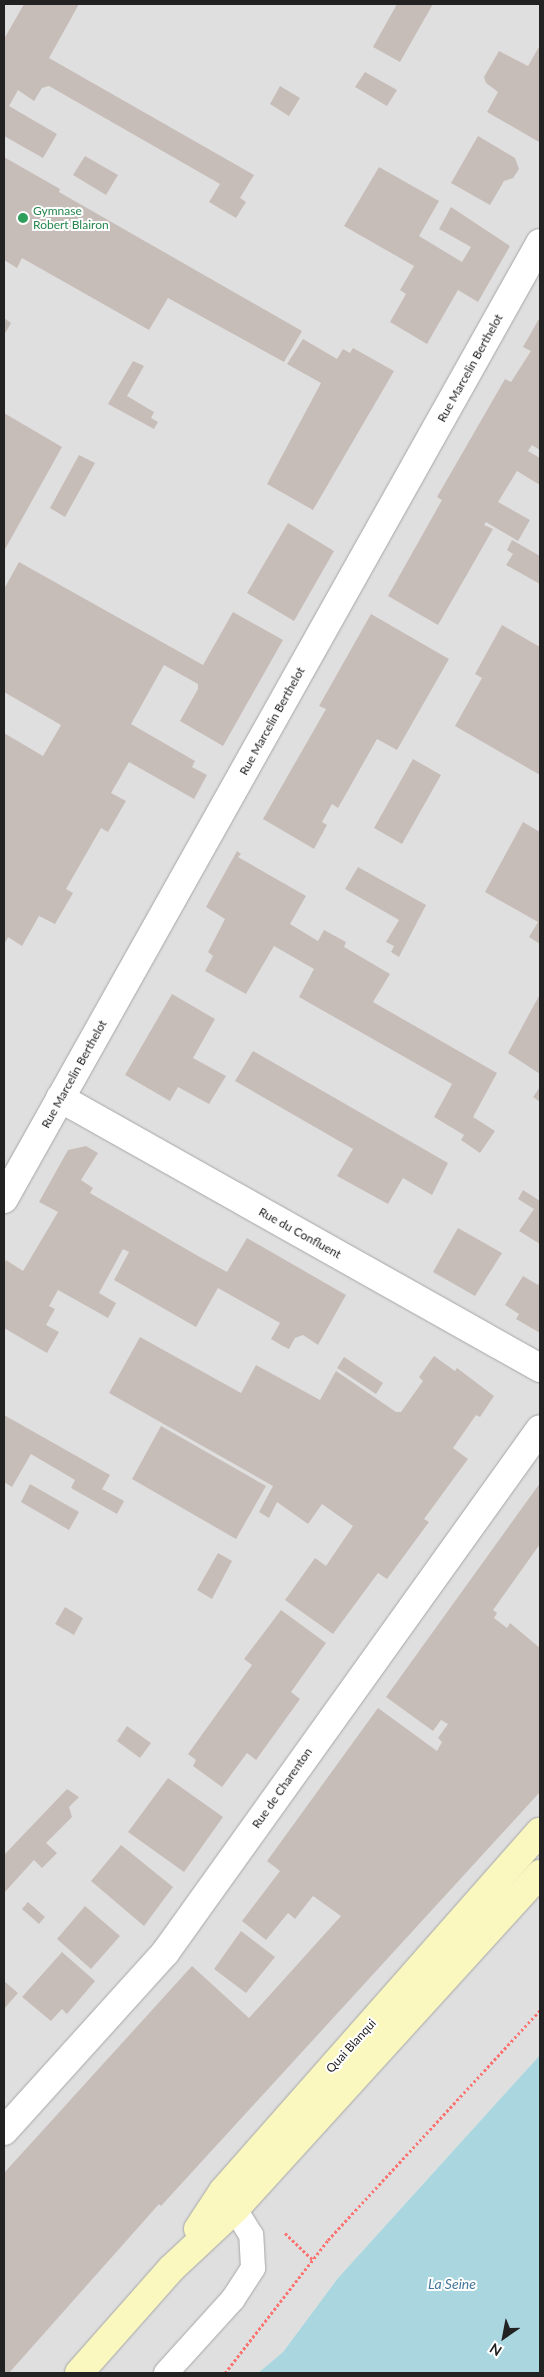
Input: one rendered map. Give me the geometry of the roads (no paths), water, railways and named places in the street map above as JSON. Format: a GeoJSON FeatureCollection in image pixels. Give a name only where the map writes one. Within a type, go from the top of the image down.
{"type":"FeatureCollection","features":[{"type":"Feature","properties":{"kind":"main road","name":"Quai Blanqui"},"geometry":{"type":"LineString","coordinates":[[172,2268],[223,2190],[540,1832]]}},
{"type":"Feature","properties":{"kind":"main road","name":"Quai Blanqui"},"geometry":{"type":"LineString","coordinates":[[79,2373],[172,2268],[235,2209],[540,1874]]}},
{"type":"Feature","properties":{"kind":"street","name":"Rue Marcelin Berthelot"},"geometry":{"type":"LineString","coordinates":[[4,1199],[540,244]]}},
{"type":"Feature","properties":{"kind":"street","name":"Rue du Confluent"},"geometry":{"type":"LineString","coordinates":[[60,1098],[540,1368]]}},
{"type":"Feature","properties":{"kind":"street","name":"Rue de Charenton"},"geometry":{"type":"LineString","coordinates":[[4,2131],[165,1954],[540,1429]]}},
{"type":"Feature","properties":{"kind":"lane"},"geometry":{"type":"LineString","coordinates":[[166,2373],[234,2299],[253,2268],[251,2235],[235,2209]]}},
{"type":"Feature","properties":{"kind":"water","name":"La Seine"},"geometry":{"type":"Polygon","coordinates":[[[540,2055],[540,2373],[258,2373],[283,2352],[338,2278],[540,2055]]]}},
{"type":"Feature","properties":{"kind":"place","name":"Gymnase Robert Blairon"},"geometry":{"type":"Point","coordinates":[23,218]}}]}
